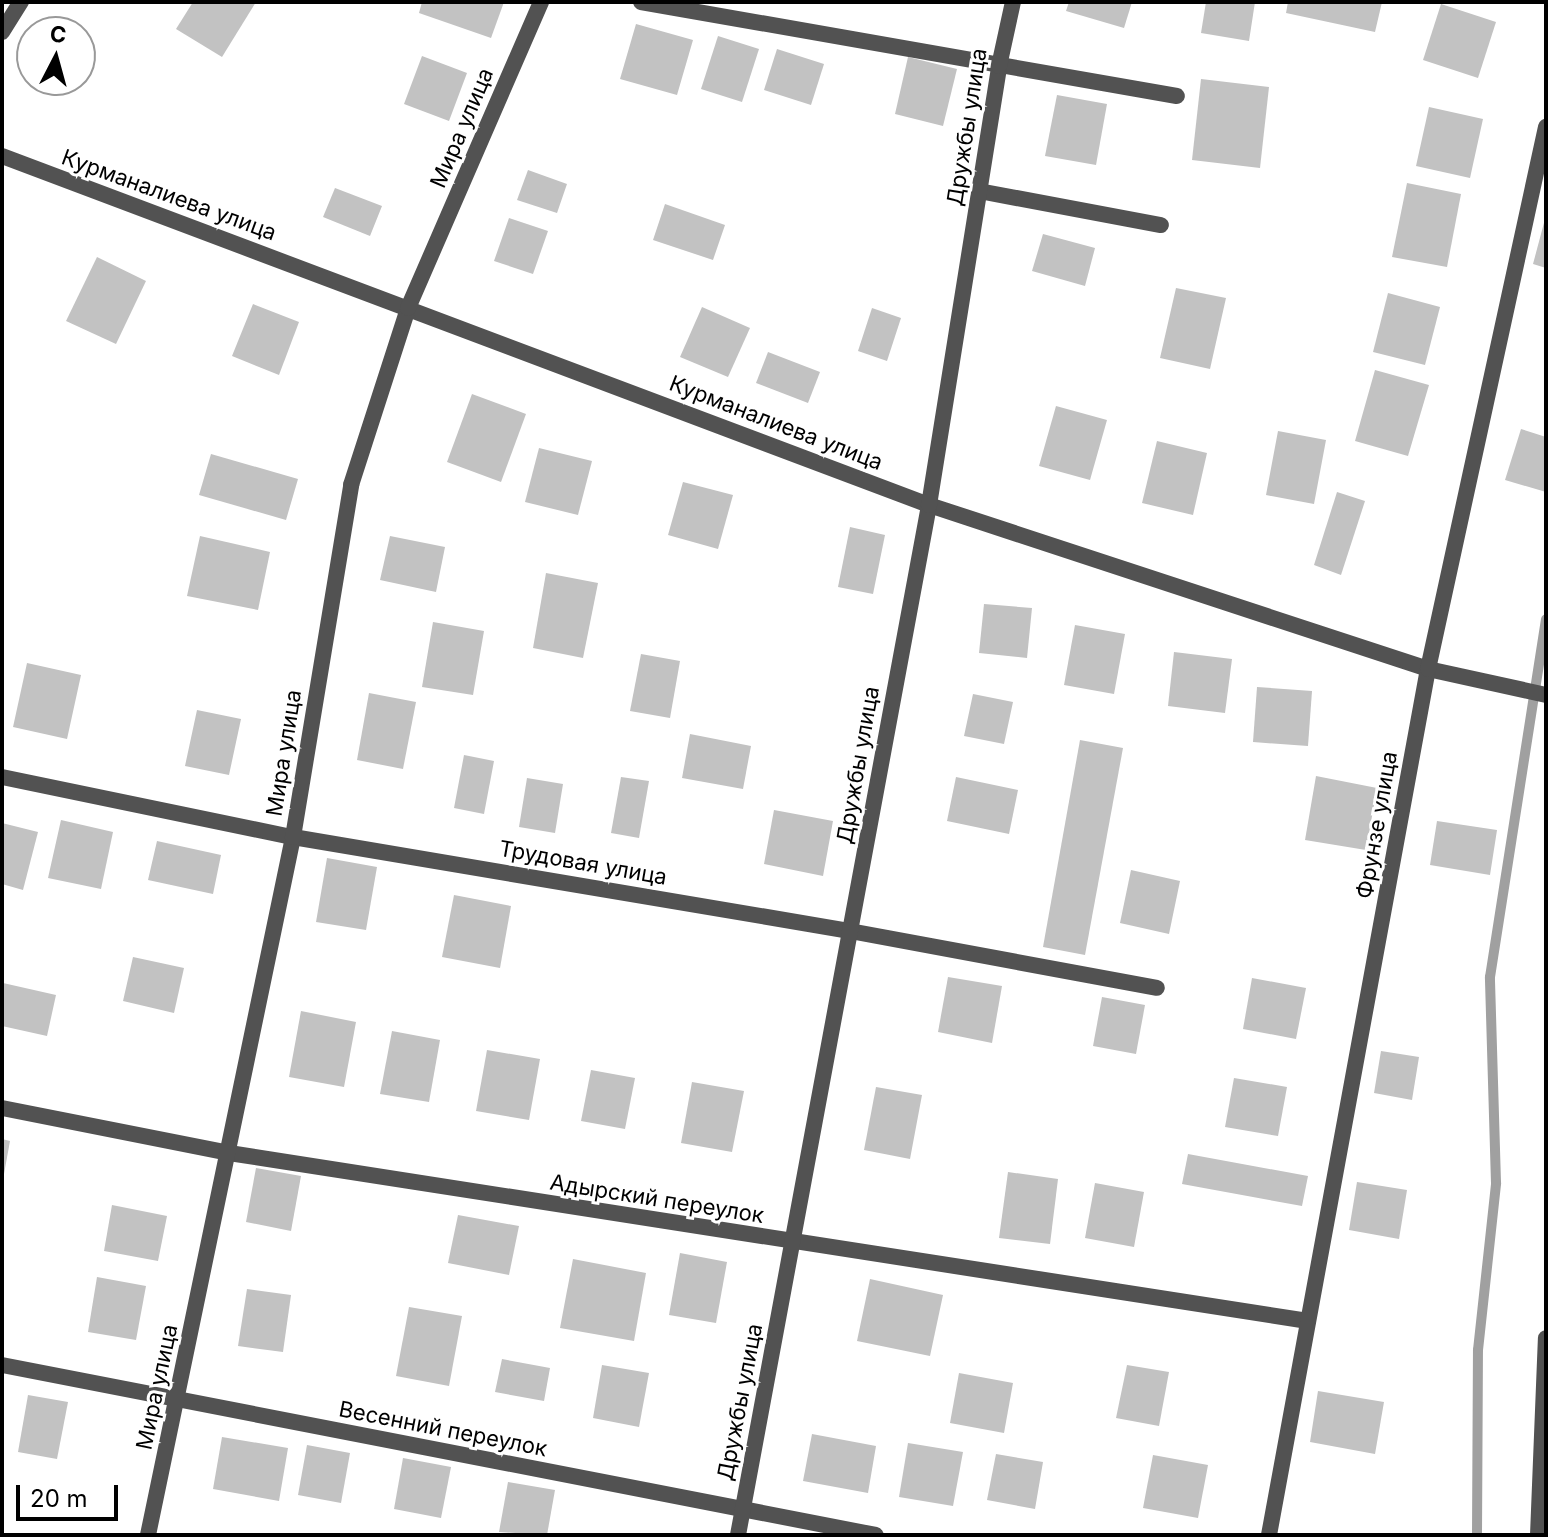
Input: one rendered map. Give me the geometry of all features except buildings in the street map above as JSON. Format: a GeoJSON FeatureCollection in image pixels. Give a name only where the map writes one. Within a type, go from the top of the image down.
{"type":"FeatureCollection","features":[{"type":"Feature","properties":{"kind":"street"},"geometry":{"type":"LineString","coordinates":[[2,32],[21,2]]}},
{"type":"Feature","properties":{"kind":"street","name":"Мира улица"},"geometry":{"type":"LineString","coordinates":[[148,1535],[293,837],[351,485],[408,308],[541,2]]}},
{"type":"Feature","properties":{"kind":"street"},"geometry":{"type":"LineString","coordinates":[[641,2],[1177,96]]}},
{"type":"Feature","properties":{"kind":"street","name":"Дружбы улица"},"geometry":{"type":"LineString","coordinates":[[738,1535],[929,505],[999,66],[1013,2]]}},
{"type":"Feature","properties":{"kind":"street","name":"Фрунзе улица"},"geometry":{"type":"LineString","coordinates":[[1269,1535],[1428,669],[1546,127]]}},
{"type":"Feature","properties":{"kind":"street","name":"Курманалиева улица"},"geometry":{"type":"LineString","coordinates":[[2,156],[929,505],[1428,669],[1546,695]]}},
{"type":"Feature","properties":{"kind":"street"},"geometry":{"type":"LineString","coordinates":[[979,191],[1161,225]]}},
{"type":"Feature","properties":{"kind":"street","name":"Трудовая улица"},"geometry":{"type":"LineString","coordinates":[[2,777],[293,837],[850,931],[1157,988]]}},
{"type":"Feature","properties":{"kind":"street","name":"Адырский переулок"},"geometry":{"type":"LineString","coordinates":[[2,1108],[229,1153],[1308,1321]]}},
{"type":"Feature","properties":{"kind":"street"},"geometry":{"type":"LineString","coordinates":[[1538,1535],[1546,1338]]}},
{"type":"Feature","properties":{"kind":"street","name":"Весенний переулок"},"geometry":{"type":"LineString","coordinates":[[2,1365],[876,1535]]}},
{"type":"Feature","properties":{"kind":"waterway"},"geometry":{"type":"LineString","coordinates":[[1477,1535],[1478,1350],[1496,1183],[1490,977],[1546,619]]}}]}
